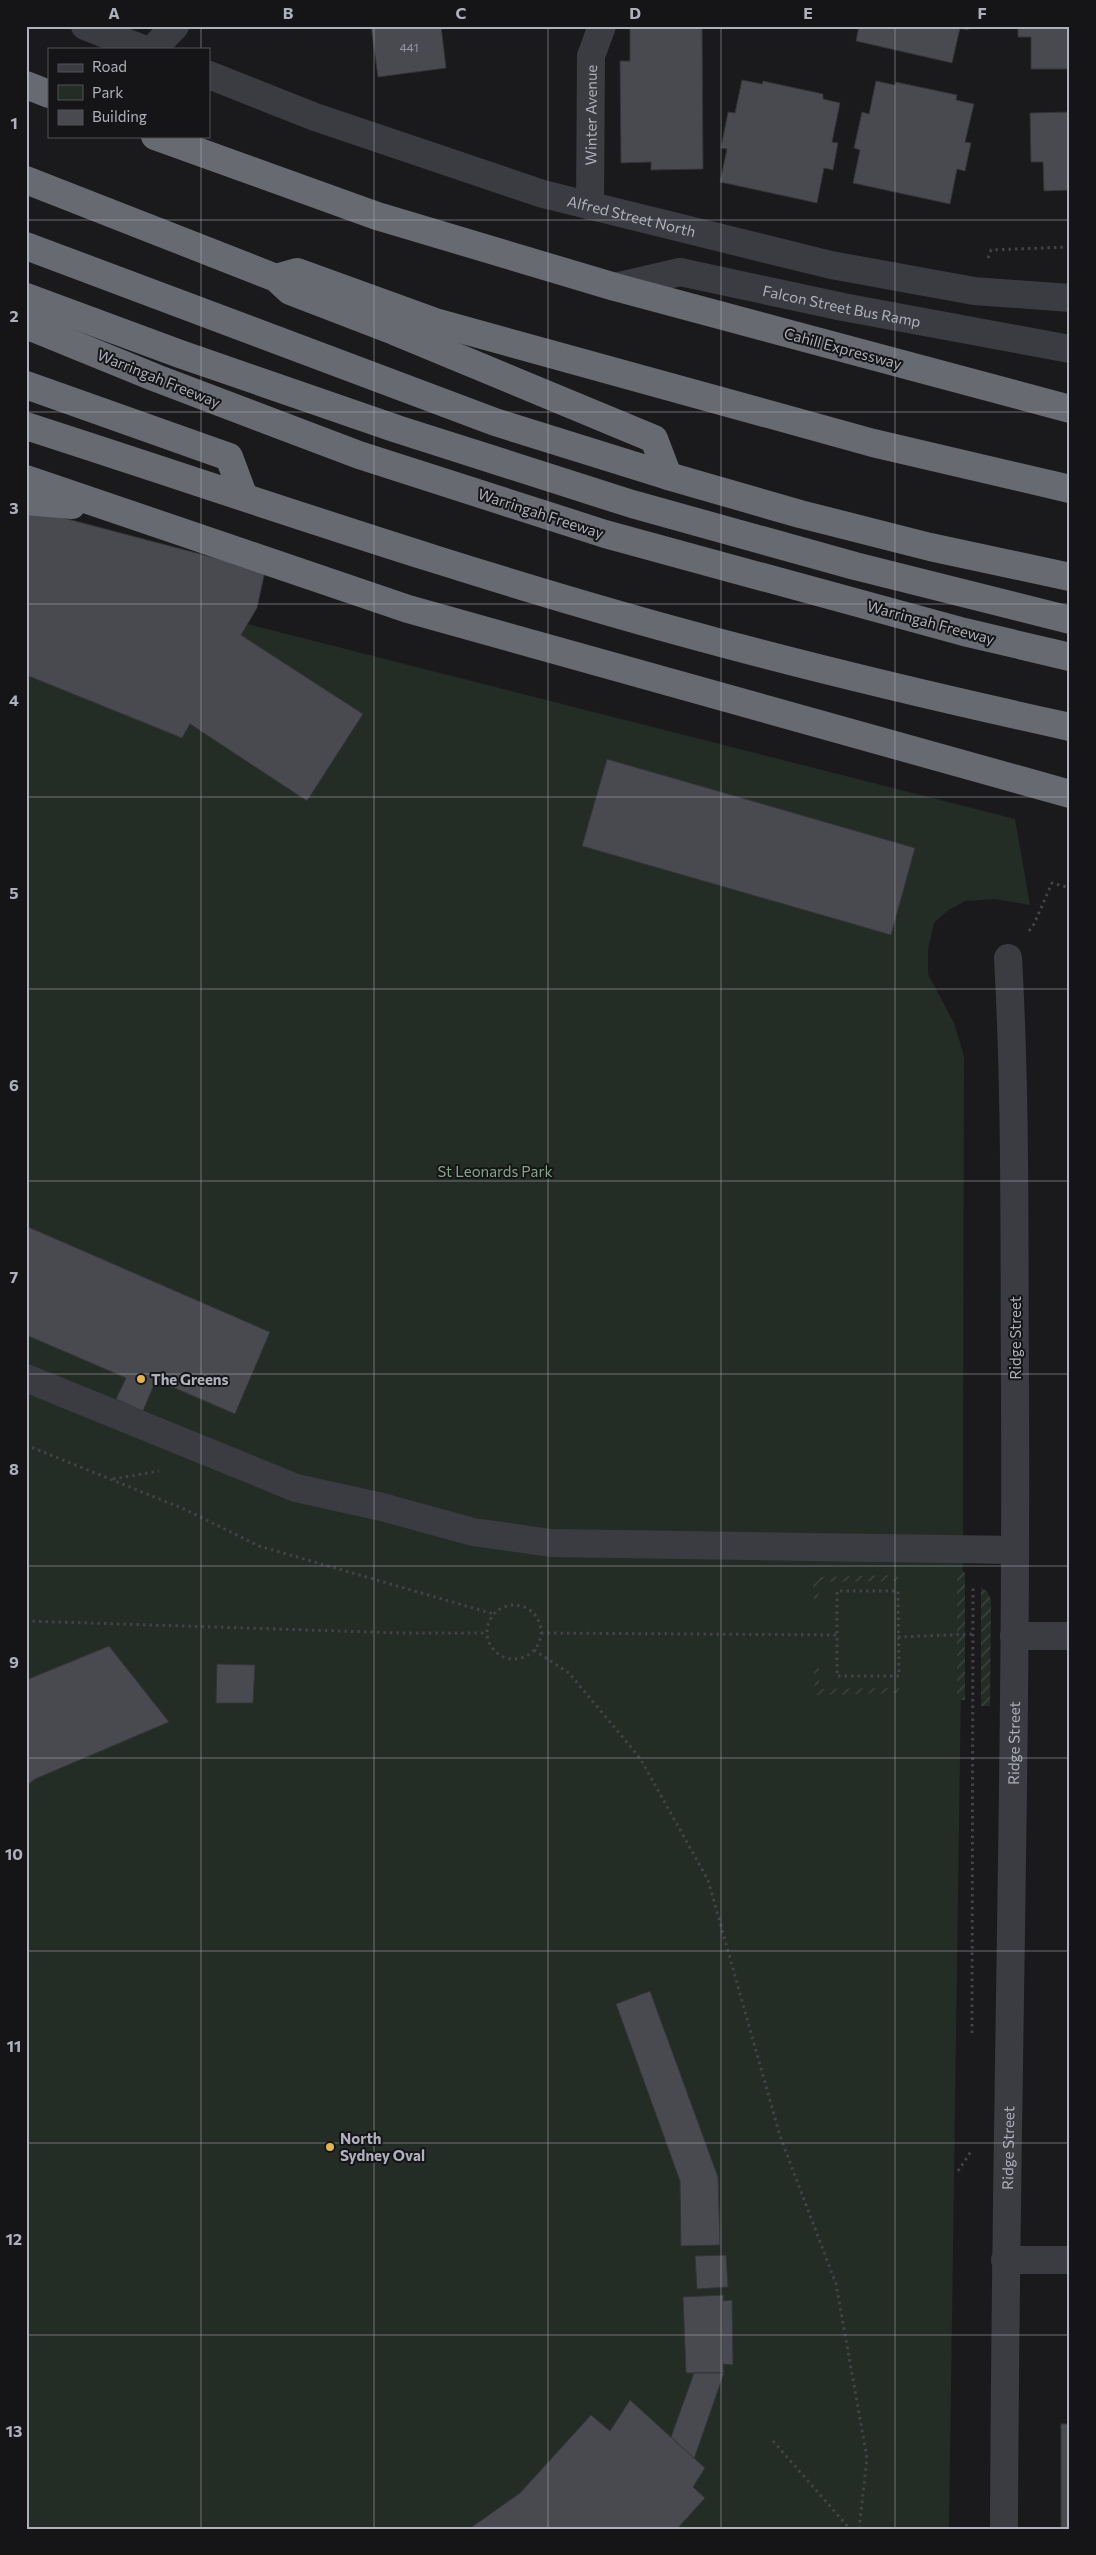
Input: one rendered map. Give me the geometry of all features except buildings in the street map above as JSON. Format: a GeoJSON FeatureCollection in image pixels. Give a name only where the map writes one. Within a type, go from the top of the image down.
{"type":"FeatureCollection","features":[{"type":"Feature","properties":{"kind":"highway"},"geometry":{"type":"LineString","coordinates":[[26,85],[48,94]]}},
{"type":"Feature","properties":{"kind":"highway"},"geometry":{"type":"LineString","coordinates":[[161,138],[377,216],[616,287]]}},
{"type":"Feature","properties":{"kind":"highway"},"geometry":{"type":"LineString","coordinates":[[26,180],[276,278],[290,291],[394,331],[654,439],[668,476]]}},
{"type":"Feature","properties":{"kind":"highway"},"geometry":{"type":"LineString","coordinates":[[26,246],[495,422],[668,476],[930,547],[1070,577]]}},
{"type":"Feature","properties":{"kind":"highway"},"geometry":{"type":"LineString","coordinates":[[276,278],[297,272],[435,322],[874,443],[1070,489]]}},
{"type":"Feature","properties":{"kind":"highway","name":"Cahill Expressway"},"geometry":{"type":"LineString","coordinates":[[616,287],[1070,409]]}},
{"type":"Feature","properties":{"kind":"highway","name":"Warringah Freeway"},"geometry":{"type":"LineString","coordinates":[[26,297],[180,354],[396,429],[632,504],[855,566],[1070,620]]}},
{"type":"Feature","properties":{"kind":"highway","name":"Warringah Freeway"},"geometry":{"type":"LineString","coordinates":[[26,324],[156,378],[360,456],[604,534],[954,630],[1070,657]]}},
{"type":"Feature","properties":{"kind":"highway"},"geometry":{"type":"LineString","coordinates":[[26,345],[107,377],[156,378]]}},
{"type":"Feature","properties":{"kind":"highway"},"geometry":{"type":"LineString","coordinates":[[26,385],[229,457],[244,497]]}},
{"type":"Feature","properties":{"kind":"highway"},"geometry":{"type":"LineString","coordinates":[[26,426],[514,583],[675,631],[866,681],[1070,727]]}},
{"type":"Feature","properties":{"kind":"highway"},"geometry":{"type":"LineString","coordinates":[[26,479],[408,609],[1070,794]]}},
{"type":"Feature","properties":{"kind":"highway"},"geometry":{"type":"LineString","coordinates":[[26,501],[121,510]]}},
{"type":"Feature","properties":{"kind":"street"},"geometry":{"type":"LineString","coordinates":[[85,26],[140,48]]}},
{"type":"Feature","properties":{"kind":"street"},"geometry":{"type":"LineString","coordinates":[[154,48],[175,26]]}},
{"type":"Feature","properties":{"kind":"street","name":"Winter Avenue"},"geometry":{"type":"LineString","coordinates":[[590,206],[591,56],[602,26]]}},
{"type":"Feature","properties":{"kind":"street","name":"Alfred Street North"},"geometry":{"type":"LineString","coordinates":[[210,75],[314,117],[543,194],[831,265],[974,291],[1070,298]]}},
{"type":"Feature","properties":{"kind":"street","name":"Falcon Street Bus Ramp"},"geometry":{"type":"LineString","coordinates":[[616,287],[680,272],[843,307],[1070,349]]}},
{"type":"Feature","properties":{"kind":"street","name":"Ridge Street"},"geometry":{"type":"LineString","coordinates":[[1004,2529],[1005,2260],[1015,1550],[1013,1039],[1008,958]]}},
{"type":"Feature","properties":{"kind":"street"},"geometry":{"type":"LineString","coordinates":[[26,1378],[296,1488],[494,1536],[551,1542],[1015,1550]]}},
{"type":"Feature","properties":{"kind":"street"},"geometry":{"type":"LineString","coordinates":[[1014,1636],[1070,1636]]}},
{"type":"Feature","properties":{"kind":"street"},"geometry":{"type":"LineString","coordinates":[[1005,2260],[1070,2260]]}},
{"type":"Feature","properties":{"kind":"path"},"geometry":{"type":"LineString","coordinates":[[1008,958],[1034,924],[1052,883],[1070,888]]}},
{"type":"Feature","properties":{"kind":"path"},"geometry":{"type":"LineString","coordinates":[[26,1445],[184,1509],[259,1546],[494,1614]]}},
{"type":"Feature","properties":{"kind":"path"},"geometry":{"type":"LineString","coordinates":[[972,2041],[973,1548]]}},
{"type":"Feature","properties":{"kind":"path"},"geometry":{"type":"LineString","coordinates":[[837,1591],[898,1591],[899,1676],[837,1676],[837,1635],[837,1591]]}},
{"type":"Feature","properties":{"kind":"path"},"geometry":{"type":"LineString","coordinates":[[505,1606],[523,1606],[536,1617],[541,1634],[534,1650],[518,1659],[500,1656],[493,1650],[486,1633],[488,1624],[494,1614],[505,1606]]}},
{"type":"Feature","properties":{"kind":"path"},"geometry":{"type":"LineString","coordinates":[[26,1620],[391,1633],[486,1633]]}},
{"type":"Feature","properties":{"kind":"path"},"geometry":{"type":"LineString","coordinates":[[541,1634],[837,1635]]}},
{"type":"Feature","properties":{"kind":"path"},"geometry":{"type":"LineString","coordinates":[[898,1637],[973,1634]]}},
{"type":"Feature","properties":{"kind":"path"},"geometry":{"type":"LineString","coordinates":[[534,1650],[569,1674],[640,1758],[708,1880],[780,2136],[836,2284],[867,2458],[858,2529]]}},
{"type":"Feature","properties":{"kind":"path"},"geometry":{"type":"LineString","coordinates":[[958,2171],[972,2150],[972,2141]]}},
{"type":"Feature","properties":{"kind":"path"},"geometry":{"type":"LineString","coordinates":[[773,2441],[850,2529]]}},
{"type":"Feature","properties":{"kind":"shaded area"},"geometry":{"type":"Polygon","coordinates":[[[1068,1854],[1070,1854],[1070,2185],[1068,2171],[1068,1854]]]}},
{"type":"Feature","properties":{"kind":"green space","name":"St Leonards Park"},"geometry":{"type":"Polygon","coordinates":[[[26,568],[1015,819],[1030,905],[995,899],[965,901],[947,911],[934,923],[928,949],[928,974],[954,1023],[964,1056],[963,1546],[949,2529],[26,2529],[26,568]]]}},
{"type":"Feature","properties":{"kind":"green space"},"geometry":{"type":"Polygon","coordinates":[[[961,1569],[965,1573],[965,1700],[957,1700],[957,1577],[961,1569]]]}},
{"type":"Feature","properties":{"kind":"green space"},"geometry":{"type":"Polygon","coordinates":[[[898,1575],[897,1581],[818,1582],[819,1604],[814,1603],[813,1577],[898,1575]]]}},
{"type":"Feature","properties":{"kind":"green space"},"geometry":{"type":"Polygon","coordinates":[[[981,1588],[987,1591],[991,1600],[990,1706],[981,1706],[981,1588]]]}},
{"type":"Feature","properties":{"kind":"green space"},"geometry":{"type":"Polygon","coordinates":[[[814,1668],[819,1668],[819,1689],[899,1688],[898,1693],[815,1695],[814,1668]]]}},
{"type":"Feature","properties":{"kind":"place","name":"The Greens"},"geometry":{"type":"Point","coordinates":[141,1379]}},
{"type":"Feature","properties":{"kind":"place","name":"North Sydney Oval"},"geometry":{"type":"Point","coordinates":[330,2147]}}]}
